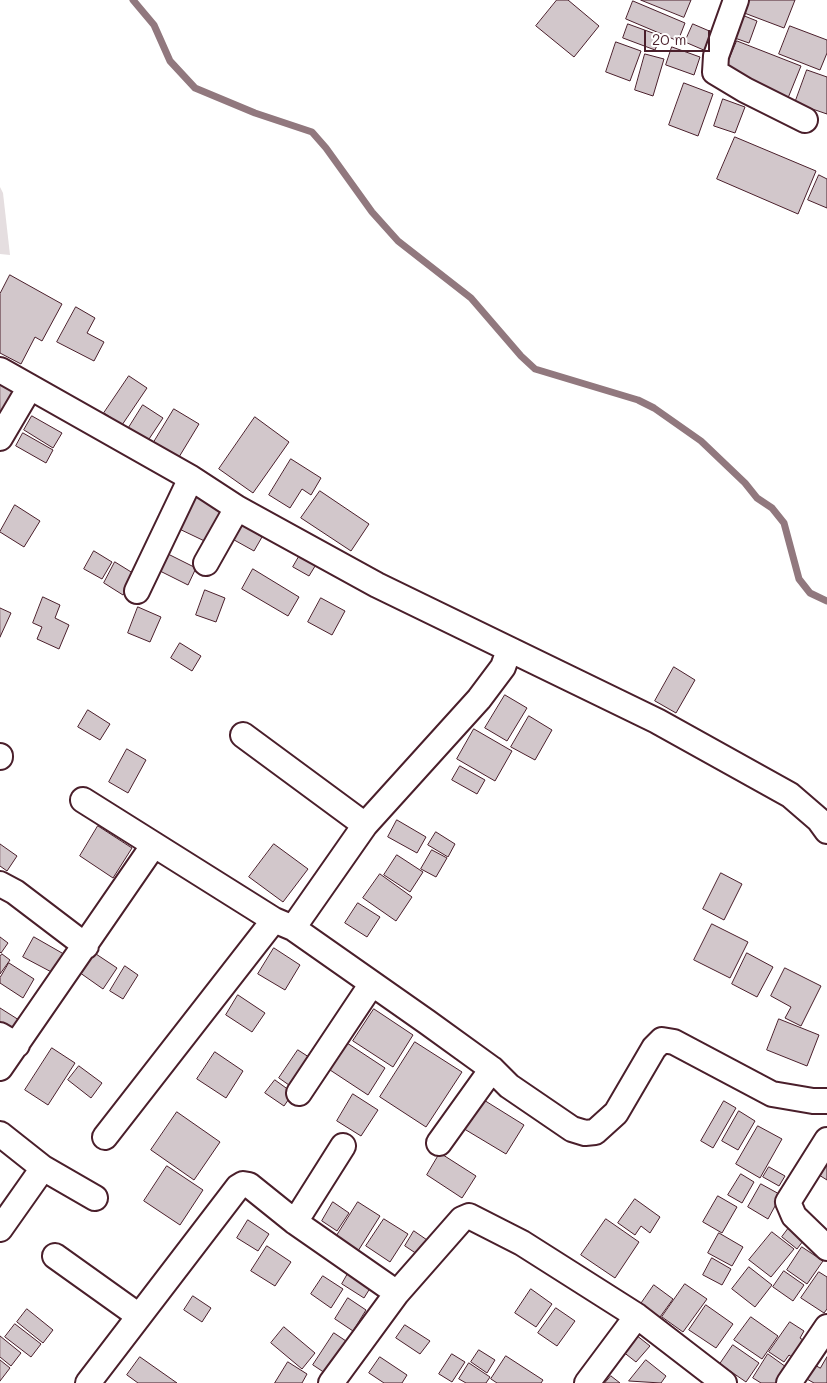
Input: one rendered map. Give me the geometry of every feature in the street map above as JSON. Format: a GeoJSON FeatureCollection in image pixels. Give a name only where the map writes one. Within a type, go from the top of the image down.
{"type":"FeatureCollection","features":[{"type":"Feature","properties":{"kind":"street"},"geometry":{"type":"LineString","coordinates":[[736,0],[716,56],[716,72],[746,90],[806,120]]}},
{"type":"Feature","properties":{"kind":"street"},"geometry":{"type":"LineString","coordinates":[[0,370],[191,478],[236,508],[377,585],[508,650],[657,720],[790,795],[819,820],[827,831]]}},
{"type":"Feature","properties":{"kind":"street"},"geometry":{"type":"LineString","coordinates":[[0,438],[30,387]]}},
{"type":"Feature","properties":{"kind":"street"},"geometry":{"type":"LineString","coordinates":[[137,591],[191,478]]}},
{"type":"Feature","properties":{"kind":"street"},"geometry":{"type":"LineString","coordinates":[[206,563],[236,508]]}},
{"type":"Feature","properties":{"kind":"street"},"geometry":{"type":"LineString","coordinates":[[105,1137],[365,825],[479,698],[503,667],[508,650]]}},
{"type":"Feature","properties":{"kind":"street"},"geometry":{"type":"LineString","coordinates":[[243,735],[365,825]]}},
{"type":"Feature","properties":{"kind":"street"},"geometry":{"type":"LineString","coordinates":[[83,800],[154,846],[283,924],[492,1069],[509,1086],[560,1122],[585,1133],[601,1128],[616,1114],[654,1048],[662,1040],[674,1042],[772,1094],[813,1101],[827,1101]]}},
{"type":"Feature","properties":{"kind":"street"},"geometry":{"type":"LineString","coordinates":[[0,1068],[9,1040],[86,946],[154,846]]}},
{"type":"Feature","properties":{"kind":"street"},"geometry":{"type":"LineString","coordinates":[[0,884],[15,892],[86,946]]}},
{"type":"Feature","properties":{"kind":"street"},"geometry":{"type":"LineString","coordinates":[[299,1093],[370,985]]}},
{"type":"Feature","properties":{"kind":"street"},"geometry":{"type":"LineString","coordinates":[[439,1143],[492,1069]]}},
{"type":"Feature","properties":{"kind":"street"},"geometry":{"type":"LineString","coordinates":[[0,1134],[43,1168],[95,1198]]}},
{"type":"Feature","properties":{"kind":"street"},"geometry":{"type":"LineString","coordinates":[[827,1140],[788,1202],[794,1216],[827,1248]]}},
{"type":"Feature","properties":{"kind":"street"},"geometry":{"type":"LineString","coordinates":[[295,1222],[343,1146]]}},
{"type":"Feature","properties":{"kind":"street"},"geometry":{"type":"LineString","coordinates":[[0,1229],[43,1168]]}},
{"type":"Feature","properties":{"kind":"street"},"geometry":{"type":"LineString","coordinates":[[88,1383],[238,1187],[243,1184],[249,1185],[295,1222],[398,1293]]}},
{"type":"Feature","properties":{"kind":"street"},"geometry":{"type":"LineString","coordinates":[[331,1383],[398,1293],[462,1219],[470,1216],[522,1243],[637,1316],[724,1383]]}},
{"type":"Feature","properties":{"kind":"street"},"geometry":{"type":"LineString","coordinates":[[55,1256],[139,1316]]}},
{"type":"Feature","properties":{"kind":"street"},"geometry":{"type":"LineString","coordinates":[[587,1383],[637,1316]]}},
{"type":"Feature","properties":{"kind":"street"},"geometry":{"type":"LineString","coordinates":[[789,1383],[827,1327]]}},
{"type":"Feature","properties":{"kind":"shaded area"},"geometry":{"type":"Polygon","coordinates":[[[0,187],[3,193],[10,255],[0,254],[0,187]]]}},
{"type":"Feature","properties":{"kind":"building"},"geometry":{"type":"Polygon","coordinates":[[[557,0],[568,0],[599,26],[574,57],[536,26],[557,0]]]}},
{"type":"Feature","properties":{"kind":"building"},"geometry":{"type":"Polygon","coordinates":[[[641,0],[691,0],[684,17],[641,0]]]}},
{"type":"Feature","properties":{"kind":"building"},"geometry":{"type":"Polygon","coordinates":[[[743,0],[795,0],[784,28],[739,11],[743,0]]]}},
{"type":"Feature","properties":{"kind":"building"},"geometry":{"type":"Polygon","coordinates":[[[633,1],[685,23],[678,41],[626,19],[633,1]]]}},
{"type":"Feature","properties":{"kind":"building"},"geometry":{"type":"Polygon","coordinates":[[[737,13],[757,21],[749,43],[729,36],[737,13]]]}},
{"type":"Feature","properties":{"kind":"building"},"geometry":{"type":"Polygon","coordinates":[[[628,24],[661,36],[655,50],[623,38],[628,24]]]}},
{"type":"Feature","properties":{"kind":"building"},"geometry":{"type":"Polygon","coordinates":[[[693,24],[714,33],[706,51],[685,42],[693,24]]]}},
{"type":"Feature","properties":{"kind":"building"},"geometry":{"type":"Polygon","coordinates":[[[790,26],[827,40],[827,53],[820,70],[779,54],[790,26]]]}},
{"type":"Feature","properties":{"kind":"building"},"geometry":{"type":"Polygon","coordinates":[[[737,41],[801,66],[788,98],[724,72],[737,41]]]}},
{"type":"Feature","properties":{"kind":"building"},"geometry":{"type":"Polygon","coordinates":[[[616,42],[641,51],[630,81],[606,72],[616,42]]]}},
{"type":"Feature","properties":{"kind":"building"},"geometry":{"type":"Polygon","coordinates":[[[672,47],[700,57],[694,75],[666,65],[672,47]]]}},
{"type":"Feature","properties":{"kind":"building"},"geometry":{"type":"Polygon","coordinates":[[[645,54],[664,59],[653,96],[635,90],[645,54]]]}},
{"type":"Feature","properties":{"kind":"building"},"geometry":{"type":"Polygon","coordinates":[[[807,70],[827,77],[827,114],[795,103],[807,70]]]}},
{"type":"Feature","properties":{"kind":"building"},"geometry":{"type":"Polygon","coordinates":[[[684,83],[713,94],[698,136],[669,125],[684,83]]]}},
{"type":"Feature","properties":{"kind":"building"},"geometry":{"type":"Polygon","coordinates":[[[723,99],[745,107],[735,133],[714,126],[723,99]]]}},
{"type":"Feature","properties":{"kind":"building"},"geometry":{"type":"Polygon","coordinates":[[[735,137],[816,171],[798,214],[717,179],[735,137]]]}},
{"type":"Feature","properties":{"kind":"building"},"geometry":{"type":"Polygon","coordinates":[[[819,175],[827,179],[827,208],[808,200],[819,175]]]}},
{"type":"Feature","properties":{"kind":"building"},"geometry":{"type":"Polygon","coordinates":[[[10,275],[62,304],[42,341],[35,337],[21,364],[0,353],[0,294],[10,275]]]}},
{"type":"Feature","properties":{"kind":"building"},"geometry":{"type":"Polygon","coordinates":[[[76,307],[95,318],[87,333],[104,342],[94,361],[57,342],[76,307]]]}},
{"type":"Feature","properties":{"kind":"building"},"geometry":{"type":"Polygon","coordinates":[[[129,376],[147,388],[122,425],[104,413],[129,376]]]}},
{"type":"Feature","properties":{"kind":"building"},"geometry":{"type":"Polygon","coordinates":[[[0,383],[14,391],[0,415],[0,383]]]}},
{"type":"Feature","properties":{"kind":"building"},"geometry":{"type":"Polygon","coordinates":[[[143,405],[163,418],[147,442],[128,429],[143,405]]]}},
{"type":"Feature","properties":{"kind":"building"},"geometry":{"type":"Polygon","coordinates":[[[174,409],[199,424],[176,462],[151,447],[174,409]]]}},
{"type":"Feature","properties":{"kind":"building"},"geometry":{"type":"Polygon","coordinates":[[[32,416],[62,433],[53,448],[24,430],[32,416]]]}},
{"type":"Feature","properties":{"kind":"building"},"geometry":{"type":"Polygon","coordinates":[[[255,417],[289,442],[253,493],[219,469],[255,417]]]}},
{"type":"Feature","properties":{"kind":"building"},"geometry":{"type":"Polygon","coordinates":[[[23,433],[53,450],[46,463],[16,446],[23,433]]]}},
{"type":"Feature","properties":{"kind":"building"},"geometry":{"type":"Polygon","coordinates":[[[291,459],[321,478],[311,495],[302,489],[290,508],[269,495],[291,459]]]}},
{"type":"Feature","properties":{"kind":"building"},"geometry":{"type":"Polygon","coordinates":[[[320,491],[369,524],[351,551],[301,518],[320,491]]]}},
{"type":"Feature","properties":{"kind":"building"},"geometry":{"type":"Polygon","coordinates":[[[190,493],[231,513],[215,546],[173,526],[190,493]]]}},
{"type":"Feature","properties":{"kind":"building"},"geometry":{"type":"Polygon","coordinates":[[[15,505],[40,521],[24,547],[0,532],[15,505]]]}},
{"type":"Feature","properties":{"kind":"building"},"geometry":{"type":"Polygon","coordinates":[[[236,521],[262,537],[254,551],[227,536],[236,521]]]}},
{"type":"Feature","properties":{"kind":"building"},"geometry":{"type":"Polygon","coordinates":[[[304,548],[320,558],[309,576],[293,567],[304,548]]]}},
{"type":"Feature","properties":{"kind":"building"},"geometry":{"type":"Polygon","coordinates":[[[94,551],[112,562],[102,579],[84,569],[94,551]]]}},
{"type":"Feature","properties":{"kind":"building"},"geometry":{"type":"Polygon","coordinates":[[[166,553],[196,568],[188,585],[158,570],[166,553]]]}},
{"type":"Feature","properties":{"kind":"building"},"geometry":{"type":"Polygon","coordinates":[[[115,562],[136,575],[123,595],[104,583],[115,562]]]}},
{"type":"Feature","properties":{"kind":"building"},"geometry":{"type":"Polygon","coordinates":[[[253,569],[299,597],[288,616],[242,589],[253,569]]]}},
{"type":"Feature","properties":{"kind":"building"},"geometry":{"type":"Polygon","coordinates":[[[205,590],[225,598],[216,622],[196,615],[205,590]]]}},
{"type":"Feature","properties":{"kind":"building"},"geometry":{"type":"Polygon","coordinates":[[[43,597],[60,605],[55,618],[69,625],[59,649],[37,639],[42,627],[33,623],[43,597]]]}},
{"type":"Feature","properties":{"kind":"building"},"geometry":{"type":"Polygon","coordinates":[[[321,598],[345,611],[332,635],[308,622],[321,598]]]}},
{"type":"Feature","properties":{"kind":"building"},"geometry":{"type":"Polygon","coordinates":[[[138,607],[161,617],[150,642],[128,633],[138,607]]]}},
{"type":"Feature","properties":{"kind":"building"},"geometry":{"type":"Polygon","coordinates":[[[0,608],[11,613],[0,637],[0,608]]]}},
{"type":"Feature","properties":{"kind":"building"},"geometry":{"type":"Polygon","coordinates":[[[180,643],[201,656],[192,671],[171,658],[180,643]]]}},
{"type":"Feature","properties":{"kind":"building"},"geometry":{"type":"Polygon","coordinates":[[[674,667],[695,680],[676,713],[655,701],[674,667]]]}},
{"type":"Feature","properties":{"kind":"building"},"geometry":{"type":"Polygon","coordinates":[[[505,695],[527,708],[507,741],[485,728],[505,695]]]}},
{"type":"Feature","properties":{"kind":"building"},"geometry":{"type":"Polygon","coordinates":[[[88,710],[110,724],[100,740],[78,727],[88,710]]]}},
{"type":"Feature","properties":{"kind":"building"},"geometry":{"type":"Polygon","coordinates":[[[529,716],[552,730],[535,760],[511,747],[529,716]]]}},
{"type":"Feature","properties":{"kind":"building"},"geometry":{"type":"Polygon","coordinates":[[[474,729],[512,751],[495,781],[457,759],[474,729]]]}},
{"type":"Feature","properties":{"kind":"building"},"geometry":{"type":"Polygon","coordinates":[[[127,749],[146,760],[128,793],[109,782],[127,749]]]}},
{"type":"Feature","properties":{"kind":"building"},"geometry":{"type":"Polygon","coordinates":[[[460,766],[485,780],[477,794],[452,780],[460,766]]]}},
{"type":"Feature","properties":{"kind":"building"},"geometry":{"type":"Polygon","coordinates":[[[397,820],[426,837],[417,853],[388,837],[397,820]]]}},
{"type":"Feature","properties":{"kind":"building"},"geometry":{"type":"Polygon","coordinates":[[[98,826],[132,848],[113,878],[80,856],[98,826]]]}},
{"type":"Feature","properties":{"kind":"building"},"geometry":{"type":"Polygon","coordinates":[[[436,832],[455,844],[448,857],[428,845],[436,832]]]}},
{"type":"Feature","properties":{"kind":"building"},"geometry":{"type":"Polygon","coordinates":[[[0,844],[17,856],[7,871],[0,866],[0,844]]]}},
{"type":"Feature","properties":{"kind":"building"},"geometry":{"type":"Polygon","coordinates":[[[274,844],[308,869],[283,902],[249,877],[274,844]]]}},
{"type":"Feature","properties":{"kind":"building"},"geometry":{"type":"Polygon","coordinates":[[[432,850],[447,858],[436,877],[421,869],[432,850]]]}},
{"type":"Feature","properties":{"kind":"building"},"geometry":{"type":"Polygon","coordinates":[[[397,855],[423,872],[410,892],[384,875],[397,855]]]}},
{"type":"Feature","properties":{"kind":"building"},"geometry":{"type":"Polygon","coordinates":[[[721,873],[742,884],[724,920],[703,909],[721,873]]]}},
{"type":"Feature","properties":{"kind":"building"},"geometry":{"type":"Polygon","coordinates":[[[380,874],[412,897],[396,921],[363,898],[380,874]]]}},
{"type":"Feature","properties":{"kind":"building"},"geometry":{"type":"Polygon","coordinates":[[[358,903],[380,917],[367,937],[345,923],[358,903]]]}},
{"type":"Feature","properties":{"kind":"building"},"geometry":{"type":"Polygon","coordinates":[[[712,924],[748,942],[730,978],[694,960],[712,924]]]}},
{"type":"Feature","properties":{"kind":"building"},"geometry":{"type":"Polygon","coordinates":[[[0,937],[8,943],[1,953],[0,952],[0,937]]]}},
{"type":"Feature","properties":{"kind":"building"},"geometry":{"type":"Polygon","coordinates":[[[34,937],[69,957],[59,976],[23,957],[34,937]]]}},
{"type":"Feature","properties":{"kind":"building"},"geometry":{"type":"Polygon","coordinates":[[[274,948],[300,965],[285,990],[258,974],[274,948]]]}},
{"type":"Feature","properties":{"kind":"building"},"geometry":{"type":"Polygon","coordinates":[[[90,950],[117,968],[103,989],[76,970],[90,950]]]}},
{"type":"Feature","properties":{"kind":"building"},"geometry":{"type":"Polygon","coordinates":[[[747,953],[773,967],[757,997],[732,984],[747,953]]]}},
{"type":"Feature","properties":{"kind":"building"},"geometry":{"type":"Polygon","coordinates":[[[2,954],[10,960],[0,974],[0,957],[2,954]]]}},
{"type":"Feature","properties":{"kind":"building"},"geometry":{"type":"Polygon","coordinates":[[[9,963],[34,979],[23,998],[0,983],[0,978],[9,963]]]}},
{"type":"Feature","properties":{"kind":"building"},"geometry":{"type":"Polygon","coordinates":[[[125,966],[138,975],[123,999],[110,991],[125,966]]]}},
{"type":"Feature","properties":{"kind":"building"},"geometry":{"type":"Polygon","coordinates":[[[785,968],[821,986],[801,1026],[785,1018],[791,1007],[771,996],[785,968]]]}},
{"type":"Feature","properties":{"kind":"building"},"geometry":{"type":"Polygon","coordinates":[[[238,995],[265,1013],[252,1032],[226,1015],[238,995]]]}},
{"type":"Feature","properties":{"kind":"building"},"geometry":{"type":"Polygon","coordinates":[[[0,1008],[19,1020],[9,1037],[0,1031],[0,1008]]]}},
{"type":"Feature","properties":{"kind":"building"},"geometry":{"type":"Polygon","coordinates":[[[374,1009],[413,1035],[393,1067],[353,1041],[374,1009]]]}},
{"type":"Feature","properties":{"kind":"building"},"geometry":{"type":"Polygon","coordinates":[[[779,1019],[819,1035],[807,1066],[767,1050],[779,1019]]]}},
{"type":"Feature","properties":{"kind":"building"},"geometry":{"type":"Polygon","coordinates":[[[344,1041],[385,1068],[368,1095],[327,1068],[344,1041]]]}},
{"type":"Feature","properties":{"kind":"building"},"geometry":{"type":"Polygon","coordinates":[[[415,1042],[462,1072],[426,1127],[380,1097],[415,1042]]]}},
{"type":"Feature","properties":{"kind":"building"},"geometry":{"type":"Polygon","coordinates":[[[52,1048],[75,1063],[48,1105],[25,1090],[52,1048]]]}},
{"type":"Feature","properties":{"kind":"building"},"geometry":{"type":"Polygon","coordinates":[[[298,1050],[315,1061],[296,1090],[279,1078],[298,1050]]]}},
{"type":"Feature","properties":{"kind":"building"},"geometry":{"type":"Polygon","coordinates":[[[215,1052],[243,1071],[226,1098],[197,1079],[215,1052]]]}},
{"type":"Feature","properties":{"kind":"building"},"geometry":{"type":"Polygon","coordinates":[[[79,1066],[102,1083],[91,1098],[68,1080],[79,1066]]]}},
{"type":"Feature","properties":{"kind":"building"},"geometry":{"type":"Polygon","coordinates":[[[275,1080],[293,1093],[284,1106],[265,1093],[275,1080]]]}},
{"type":"Feature","properties":{"kind":"building"},"geometry":{"type":"Polygon","coordinates":[[[353,1094],[378,1110],[361,1136],[337,1121],[353,1094]]]}},
{"type":"Feature","properties":{"kind":"building"},"geometry":{"type":"Polygon","coordinates":[[[479,1097],[524,1125],[506,1154],[461,1127],[479,1097]]]}},
{"type":"Feature","properties":{"kind":"building"},"geometry":{"type":"Polygon","coordinates":[[[724,1101],[736,1108],[713,1148],[701,1141],[724,1101]]]}},
{"type":"Feature","properties":{"kind":"building"},"geometry":{"type":"Polygon","coordinates":[[[739,1111],[755,1121],[738,1150],[722,1141],[739,1111]]]}},
{"type":"Feature","properties":{"kind":"building"},"geometry":{"type":"Polygon","coordinates":[[[177,1112],[220,1142],[194,1180],[151,1150],[177,1112]]]}},
{"type":"Feature","properties":{"kind":"building"},"geometry":{"type":"Polygon","coordinates":[[[758,1126],[782,1139],[760,1178],[736,1164],[758,1126]]]}},
{"type":"Feature","properties":{"kind":"building"},"geometry":{"type":"Polygon","coordinates":[[[440,1153],[476,1176],[462,1198],[427,1175],[440,1153]]]}},
{"type":"Feature","properties":{"kind":"building"},"geometry":{"type":"Polygon","coordinates":[[[827,1161],[827,1180],[819,1175],[827,1161]]]}},
{"type":"Feature","properties":{"kind":"building"},"geometry":{"type":"Polygon","coordinates":[[[167,1166],[203,1190],[180,1225],[144,1201],[167,1166]]]}},
{"type":"Feature","properties":{"kind":"building"},"geometry":{"type":"Polygon","coordinates":[[[769,1167],[785,1176],[779,1186],[763,1177],[769,1167]]]}},
{"type":"Feature","properties":{"kind":"building"},"geometry":{"type":"Polygon","coordinates":[[[741,1174],[754,1182],[742,1203],[728,1195],[741,1174]]]}},
{"type":"Feature","properties":{"kind":"building"},"geometry":{"type":"Polygon","coordinates":[[[761,1184],[781,1195],[768,1219],[748,1207],[761,1184]]]}},
{"type":"Feature","properties":{"kind":"building"},"geometry":{"type":"Polygon","coordinates":[[[718,1196],[737,1207],[722,1233],[703,1222],[718,1196]]]}},
{"type":"Feature","properties":{"kind":"building"},"geometry":{"type":"Polygon","coordinates":[[[635,1199],[660,1217],[650,1233],[641,1226],[635,1235],[618,1223],[635,1199]]]}},
{"type":"Feature","properties":{"kind":"building"},"geometry":{"type":"Polygon","coordinates":[[[333,1202],[349,1213],[337,1231],[322,1221],[333,1202]]]}},
{"type":"Feature","properties":{"kind":"building"},"geometry":{"type":"Polygon","coordinates":[[[358,1202],[380,1216],[358,1251],[336,1237],[358,1202]]]}},
{"type":"Feature","properties":{"kind":"building"},"geometry":{"type":"Polygon","coordinates":[[[384,1219],[408,1234],[390,1262],[366,1246],[384,1219]]]}},
{"type":"Feature","properties":{"kind":"building"},"geometry":{"type":"Polygon","coordinates":[[[606,1219],[639,1242],[615,1278],[581,1255],[606,1219]]]}},
{"type":"Feature","properties":{"kind":"building"},"geometry":{"type":"Polygon","coordinates":[[[248,1220],[269,1234],[258,1251],[237,1238],[248,1220]]]}},
{"type":"Feature","properties":{"kind":"building"},"geometry":{"type":"Polygon","coordinates":[[[794,1221],[809,1233],[797,1249],[782,1237],[794,1221]]]}},
{"type":"Feature","properties":{"kind":"building"},"geometry":{"type":"Polygon","coordinates":[[[414,1231],[430,1242],[420,1256],[405,1246],[414,1231]]]}},
{"type":"Feature","properties":{"kind":"building"},"geometry":{"type":"Polygon","coordinates":[[[772,1232],[794,1249],[771,1277],[749,1260],[772,1232]]]}},
{"type":"Feature","properties":{"kind":"building"},"geometry":{"type":"Polygon","coordinates":[[[719,1233],[743,1247],[732,1266],[708,1253],[719,1233]]]}},
{"type":"Feature","properties":{"kind":"building"},"geometry":{"type":"Polygon","coordinates":[[[267,1246],[291,1262],[275,1286],[251,1271],[267,1246]]]}},
{"type":"Feature","properties":{"kind":"building"},"geometry":{"type":"Polygon","coordinates":[[[802,1247],[823,1261],[807,1284],[787,1270],[802,1247]]]}},
{"type":"Feature","properties":{"kind":"building"},"geometry":{"type":"Polygon","coordinates":[[[712,1258],[731,1269],[722,1285],[703,1275],[712,1258]]]}},
{"type":"Feature","properties":{"kind":"building"},"geometry":{"type":"Polygon","coordinates":[[[749,1267],[772,1285],[755,1307],[732,1289],[749,1267]]]}},
{"type":"Feature","properties":{"kind":"building"},"geometry":{"type":"Polygon","coordinates":[[[350,1270],[372,1285],[364,1298],[342,1284],[350,1270]]]}},
{"type":"Feature","properties":{"kind":"building"},"geometry":{"type":"Polygon","coordinates":[[[784,1271],[804,1285],[793,1301],[773,1287],[784,1271]]]}},
{"type":"Feature","properties":{"kind":"building"},"geometry":{"type":"Polygon","coordinates":[[[819,1272],[827,1277],[827,1309],[824,1313],[801,1298],[819,1272]]]}},
{"type":"Feature","properties":{"kind":"building"},"geometry":{"type":"Polygon","coordinates":[[[323,1276],[343,1289],[331,1308],[311,1294],[323,1276]]]}},
{"type":"Feature","properties":{"kind":"building"},"geometry":{"type":"Polygon","coordinates":[[[685,1284],[707,1299],[683,1332],[662,1317],[685,1284]]]}},
{"type":"Feature","properties":{"kind":"building"},"geometry":{"type":"Polygon","coordinates":[[[654,1285],[673,1299],[655,1324],[636,1311],[654,1285]]]}},
{"type":"Feature","properties":{"kind":"building"},"geometry":{"type":"Polygon","coordinates":[[[531,1289],[552,1304],[536,1327],[515,1313],[531,1289]]]}},
{"type":"Feature","properties":{"kind":"building"},"geometry":{"type":"Polygon","coordinates":[[[193,1296],[211,1308],[202,1322],[184,1310],[193,1296]]]}},
{"type":"Feature","properties":{"kind":"building"},"geometry":{"type":"Polygon","coordinates":[[[348,1298],[366,1310],[353,1331],[335,1319],[348,1298]]]}},
{"type":"Feature","properties":{"kind":"building"},"geometry":{"type":"Polygon","coordinates":[[[706,1305],[733,1324],[716,1348],[689,1330],[706,1305]]]}},
{"type":"Feature","properties":{"kind":"building"},"geometry":{"type":"Polygon","coordinates":[[[556,1308],[575,1321],[557,1346],[538,1333],[556,1308]]]}},
{"type":"Feature","properties":{"kind":"building"},"geometry":{"type":"Polygon","coordinates":[[[27,1309],[53,1330],[43,1343],[17,1322],[27,1309]]]}},
{"type":"Feature","properties":{"kind":"building"},"geometry":{"type":"Polygon","coordinates":[[[751,1317],[778,1336],[762,1359],[734,1340],[751,1317]]]}},
{"type":"Feature","properties":{"kind":"building"},"geometry":{"type":"Polygon","coordinates":[[[790,1322],[804,1331],[800,1338],[809,1344],[797,1361],[789,1355],[784,1362],[769,1352],[790,1322]]]}},
{"type":"Feature","properties":{"kind":"building"},"geometry":{"type":"Polygon","coordinates":[[[15,1324],[41,1344],[31,1357],[5,1337],[15,1324]]]}},
{"type":"Feature","properties":{"kind":"building"},"geometry":{"type":"Polygon","coordinates":[[[405,1325],[430,1341],[420,1354],[396,1338],[405,1325]]]}},
{"type":"Feature","properties":{"kind":"building"},"geometry":{"type":"Polygon","coordinates":[[[284,1327],[315,1353],[302,1369],[271,1343],[284,1327]]]}},
{"type":"Feature","properties":{"kind":"building"},"geometry":{"type":"Polygon","coordinates":[[[631,1331],[650,1346],[636,1362],[617,1347],[631,1331]]]}},
{"type":"Feature","properties":{"kind":"building"},"geometry":{"type":"Polygon","coordinates":[[[334,1333],[346,1341],[325,1373],[313,1365],[334,1333]]]}},
{"type":"Feature","properties":{"kind":"building"},"geometry":{"type":"Polygon","coordinates":[[[0,1336],[21,1353],[11,1366],[0,1357],[0,1336]]]}},
{"type":"Feature","properties":{"kind":"building"},"geometry":{"type":"Polygon","coordinates":[[[733,1345],[759,1363],[746,1382],[720,1364],[733,1345]]]}},
{"type":"Feature","properties":{"kind":"building"},"geometry":{"type":"Polygon","coordinates":[[[479,1350],[495,1360],[487,1373],[471,1362],[479,1350]]]}},
{"type":"Feature","properties":{"kind":"building"},"geometry":{"type":"Polygon","coordinates":[[[452,1354],[465,1362],[452,1382],[439,1374],[452,1354]]]}},
{"type":"Feature","properties":{"kind":"building"},"geometry":{"type":"Polygon","coordinates":[[[768,1354],[793,1372],[785,1383],[761,1383],[753,1378],[768,1354]]]}},
{"type":"Feature","properties":{"kind":"building"},"geometry":{"type":"Polygon","coordinates":[[[506,1356],[543,1380],[541,1383],[497,1383],[491,1379],[506,1356]]]}},
{"type":"Feature","properties":{"kind":"building"},"geometry":{"type":"Polygon","coordinates":[[[140,1357],[177,1383],[138,1383],[127,1375],[140,1357]]]}},
{"type":"Feature","properties":{"kind":"building"},"geometry":{"type":"Polygon","coordinates":[[[380,1357],[407,1375],[402,1383],[384,1383],[369,1373],[380,1357]]]}},
{"type":"Feature","properties":{"kind":"building"},"geometry":{"type":"Polygon","coordinates":[[[827,1357],[827,1383],[814,1383],[805,1378],[813,1364],[820,1368],[827,1357]]]}},
{"type":"Feature","properties":{"kind":"building"},"geometry":{"type":"Polygon","coordinates":[[[0,1360],[10,1368],[0,1381],[0,1360]]]}},
{"type":"Feature","properties":{"kind":"building"},"geometry":{"type":"Polygon","coordinates":[[[646,1360],[666,1376],[661,1383],[629,1381],[646,1360]]]}},
{"type":"Feature","properties":{"kind":"building"},"geometry":{"type":"Polygon","coordinates":[[[288,1362],[307,1374],[302,1383],[275,1383],[288,1362]]]}},
{"type":"Feature","properties":{"kind":"building"},"geometry":{"type":"Polygon","coordinates":[[[469,1363],[490,1377],[486,1383],[466,1383],[459,1379],[469,1363]]]}},
{"type":"Feature","properties":{"kind":"building"},"geometry":{"type":"Polygon","coordinates":[[[611,1376],[620,1383],[605,1383],[611,1376]]]}},
{"type":"Feature","properties":{"kind":"waterway"},"geometry":{"type":"LineString","coordinates":[[133,0],[154,25],[170,61],[195,88],[255,113],[312,132],[326,148],[372,212],[398,241],[471,298],[521,356],[535,369],[638,400],[654,408],[701,441],[745,483],[757,498],[772,508],[784,523],[799,579],[810,593],[827,601]]}}]}
